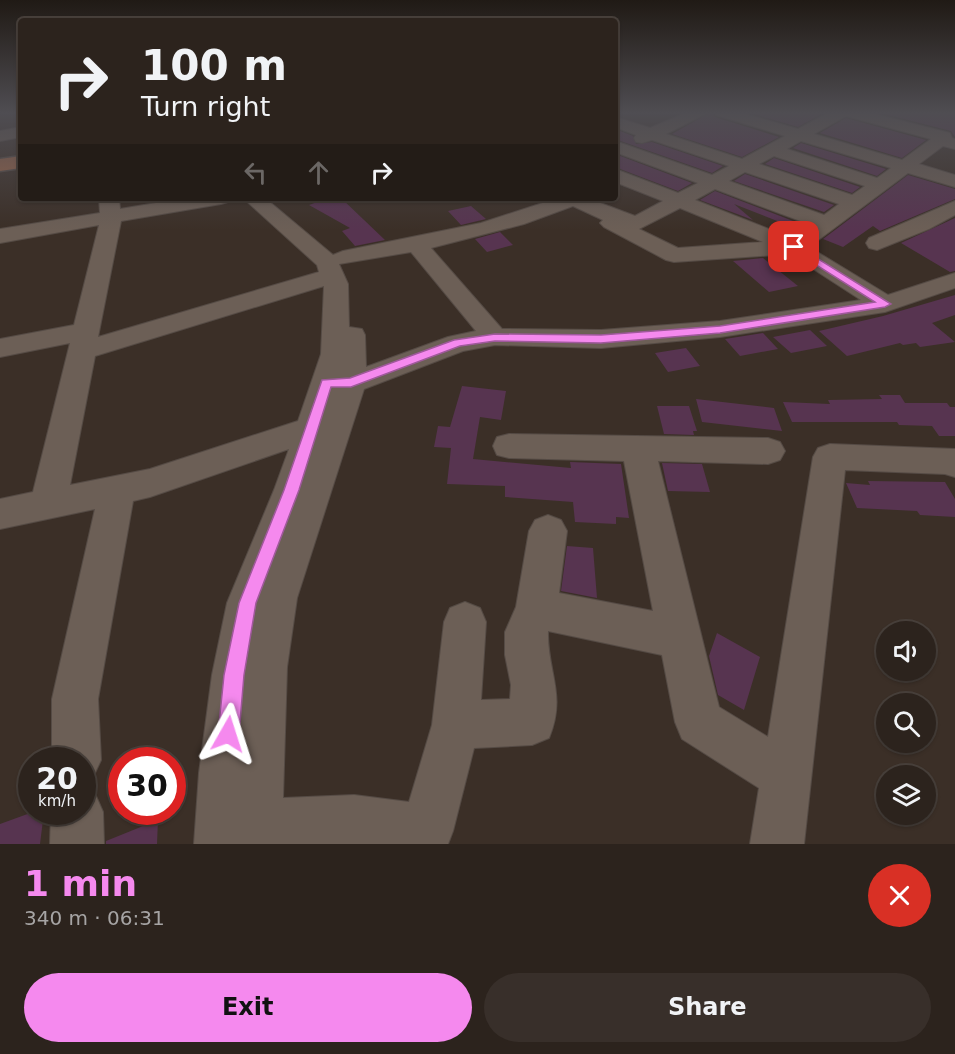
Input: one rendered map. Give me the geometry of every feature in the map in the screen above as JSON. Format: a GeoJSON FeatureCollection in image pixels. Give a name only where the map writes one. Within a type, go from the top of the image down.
{"type":"FeatureCollection","features":[{"type":"Feature","properties":{"kind":"main road"},"geometry":{"type":"LineString","coordinates":[[0,165],[18,162]]}},
{"type":"Feature","properties":{"kind":"street"},"geometry":{"type":"LineString","coordinates":[[627,151],[826,223]]}},
{"type":"Feature","properties":{"kind":"street"},"geometry":{"type":"LineString","coordinates":[[702,151],[855,203]]}},
{"type":"Feature","properties":{"kind":"street"},"geometry":{"type":"LineString","coordinates":[[578,201],[625,222],[638,223],[770,151]]}},
{"type":"Feature","properties":{"kind":"street"},"geometry":{"type":"LineString","coordinates":[[776,151],[880,185]]}},
{"type":"Feature","properties":{"kind":"street"},"geometry":{"type":"LineString","coordinates":[[855,151],[955,181]]}},
{"type":"Feature","properties":{"kind":"street"},"geometry":{"type":"LineString","coordinates":[[566,201],[674,255],[794,247],[927,151]]}},
{"type":"Feature","properties":{"kind":"street"},"geometry":{"type":"LineString","coordinates":[[618,176],[794,247],[885,304]]}},
{"type":"Feature","properties":{"kind":"street"},"geometry":{"type":"LineString","coordinates":[[0,236],[110,208],[188,201]]}},
{"type":"Feature","properties":{"kind":"street"},"geometry":{"type":"LineString","coordinates":[[257,201],[309,244],[327,262],[339,269]]}},
{"type":"Feature","properties":{"kind":"street"},"geometry":{"type":"LineString","coordinates":[[276,201],[339,269],[353,291],[338,383],[277,598],[265,666],[260,724],[238,838],[354,821],[427,831],[456,724],[465,622]]}},
{"type":"Feature","properties":{"kind":"street"},"geometry":{"type":"LineString","coordinates":[[0,348],[83,341],[417,245],[513,220],[561,201]]}},
{"type":"Feature","properties":{"kind":"street"},"geometry":{"type":"LineString","coordinates":[[877,243],[922,225],[955,207]]}},
{"type":"Feature","properties":{"kind":"street"},"geometry":{"type":"LineString","coordinates":[[48,504],[110,208]]}},
{"type":"Feature","properties":{"kind":"street"},"geometry":{"type":"LineString","coordinates":[[417,245],[495,337]]}},
{"type":"Feature","properties":{"kind":"street"},"geometry":{"type":"LineString","coordinates":[[338,383],[458,343],[495,337],[601,339],[720,329],[885,304],[955,280]]}},
{"type":"Feature","properties":{"kind":"street"},"geometry":{"type":"LineString","coordinates":[[0,514],[150,483],[325,424]]}},
{"type":"Feature","properties":{"kind":"street"},"geometry":{"type":"LineString","coordinates":[[508,446],[768,451]]}},
{"type":"Feature","properties":{"kind":"street"},"geometry":{"type":"LineString","coordinates":[[638,448],[699,722],[786,776]]}},
{"type":"Feature","properties":{"kind":"street"},"geometry":{"type":"LineString","coordinates":[[777,844],[830,457],[951,460],[955,464]]}},
{"type":"Feature","properties":{"kind":"street"},"geometry":{"type":"LineString","coordinates":[[76,747],[75,699],[117,491]]}},
{"type":"Feature","properties":{"kind":"street"},"geometry":{"type":"LineString","coordinates":[[456,724],[532,721],[534,685],[527,655],[526,632],[536,609],[549,531]]}},
{"type":"Feature","properties":{"kind":"street"},"geometry":{"type":"LineString","coordinates":[[536,609],[680,637]]}},
{"type":"Feature","properties":{"kind":"street"},"geometry":{"type":"LineString","coordinates":[[77,825],[77,844]]}},
{"type":"Feature","properties":{"kind":"building"},"geometry":{"type":"Polygon","coordinates":[[[650,151],[680,151],[723,166],[712,173],[650,151]]]}},
{"type":"Feature","properties":{"kind":"building"},"geometry":{"type":"Polygon","coordinates":[[[725,151],[752,151],[742,157],[725,151]]]}},
{"type":"Feature","properties":{"kind":"building"},"geometry":{"type":"Polygon","coordinates":[[[803,151],[828,151],[886,169],[877,176],[803,151]]]}},
{"type":"Feature","properties":{"kind":"building"},"geometry":{"type":"Polygon","coordinates":[[[880,151],[911,151],[902,158],[880,151]]]}},
{"type":"Feature","properties":{"kind":"building"},"geometry":{"type":"Polygon","coordinates":[[[618,155],[692,183],[678,191],[618,168],[618,155]]]}},
{"type":"Feature","properties":{"kind":"building"},"geometry":{"type":"Polygon","coordinates":[[[774,158],[860,187],[852,193],[765,164],[774,158]]]}},
{"type":"Feature","properties":{"kind":"building"},"geometry":{"type":"Polygon","coordinates":[[[745,174],[834,205],[824,212],[734,181],[745,174]]]}},
{"type":"Feature","properties":{"kind":"building"},"geometry":{"type":"Polygon","coordinates":[[[908,175],[955,189],[955,199],[880,231],[873,226],[843,247],[823,239],[908,175]]]}},
{"type":"Feature","properties":{"kind":"building"},"geometry":{"type":"Polygon","coordinates":[[[715,191],[806,226],[800,230],[734,204],[753,220],[700,200],[715,191]]]}},
{"type":"Feature","properties":{"kind":"building"},"geometry":{"type":"Polygon","coordinates":[[[320,201],[344,201],[385,240],[355,246],[342,231],[350,228],[309,205],[320,201]]]}},
{"type":"Feature","properties":{"kind":"building"},"geometry":{"type":"Polygon","coordinates":[[[471,206],[486,219],[461,225],[448,211],[471,206]]]}},
{"type":"Feature","properties":{"kind":"building"},"geometry":{"type":"Polygon","coordinates":[[[955,218],[955,271],[950,272],[901,243],[955,218]]]}},
{"type":"Feature","properties":{"kind":"building"},"geometry":{"type":"Polygon","coordinates":[[[500,232],[513,245],[487,252],[475,239],[500,232]]]}},
{"type":"Feature","properties":{"kind":"building"},"geometry":{"type":"Polygon","coordinates":[[[763,258],[798,286],[769,292],[733,261],[763,258]]]}},
{"type":"Feature","properties":{"kind":"building"},"geometry":{"type":"Polygon","coordinates":[[[955,295],[955,315],[932,323],[955,342],[920,347],[916,343],[903,345],[900,343],[847,356],[819,331],[883,316],[955,295]]]}},
{"type":"Feature","properties":{"kind":"building"},"geometry":{"type":"Polygon","coordinates":[[[810,330],[827,346],[791,353],[773,337],[810,330]]]}},
{"type":"Feature","properties":{"kind":"building"},"geometry":{"type":"Polygon","coordinates":[[[763,333],[778,349],[740,356],[725,339],[763,333]]]}},
{"type":"Feature","properties":{"kind":"building"},"geometry":{"type":"Polygon","coordinates":[[[686,348],[700,366],[668,372],[655,353],[686,348]]]}},
{"type":"Feature","properties":{"kind":"building"},"geometry":{"type":"Polygon","coordinates":[[[462,386],[506,391],[501,420],[480,417],[473,459],[571,468],[570,462],[621,464],[629,518],[616,517],[616,524],[575,522],[573,502],[505,497],[505,486],[447,484],[451,448],[434,447],[438,426],[450,427],[462,386]]]}},
{"type":"Feature","properties":{"kind":"building"},"geometry":{"type":"Polygon","coordinates":[[[879,395],[900,395],[905,403],[947,403],[950,407],[955,407],[955,436],[939,436],[932,426],[899,425],[897,422],[792,422],[783,402],[830,404],[828,400],[882,399],[879,395]]]}},
{"type":"Feature","properties":{"kind":"building"},"geometry":{"type":"Polygon","coordinates":[[[696,399],[774,408],[782,431],[702,422],[696,399]]]}},
{"type":"Feature","properties":{"kind":"building"},"geometry":{"type":"Polygon","coordinates":[[[657,406],[689,406],[697,431],[693,431],[694,435],[664,434],[657,406]]]}},
{"type":"Feature","properties":{"kind":"building"},"geometry":{"type":"Polygon","coordinates":[[[662,463],[702,464],[710,492],[668,491],[662,463]]]}},
{"type":"Feature","properties":{"kind":"building"},"geometry":{"type":"Polygon","coordinates":[[[868,481],[945,482],[955,499],[955,517],[920,515],[917,511],[857,508],[846,483],[870,485],[868,481]]]}},
{"type":"Feature","properties":{"kind":"building"},"geometry":{"type":"Polygon","coordinates":[[[567,546],[593,548],[597,598],[561,591],[567,546]]]}},
{"type":"Feature","properties":{"kind":"building"},"geometry":{"type":"Polygon","coordinates":[[[717,633],[760,657],[744,710],[718,695],[709,656],[717,633]]]}},
{"type":"Feature","properties":{"kind":"building"},"geometry":{"type":"Polygon","coordinates":[[[18,817],[18,825],[42,825],[40,844],[0,844],[0,824],[18,817]]]}},
{"type":"Feature","properties":{"kind":"building"},"geometry":{"type":"Polygon","coordinates":[[[146,825],[158,825],[157,844],[106,844],[106,841],[146,825]]]}},
{"type":"Feature","properties":{"kind":"route"},"geometry":{"type":"LineString","coordinates":[[228,734],[234,675],[248,603],[292,490],[326,383],[351,383],[458,343],[495,337],[601,339],[720,329],[885,304],[794,247]]}}]}
